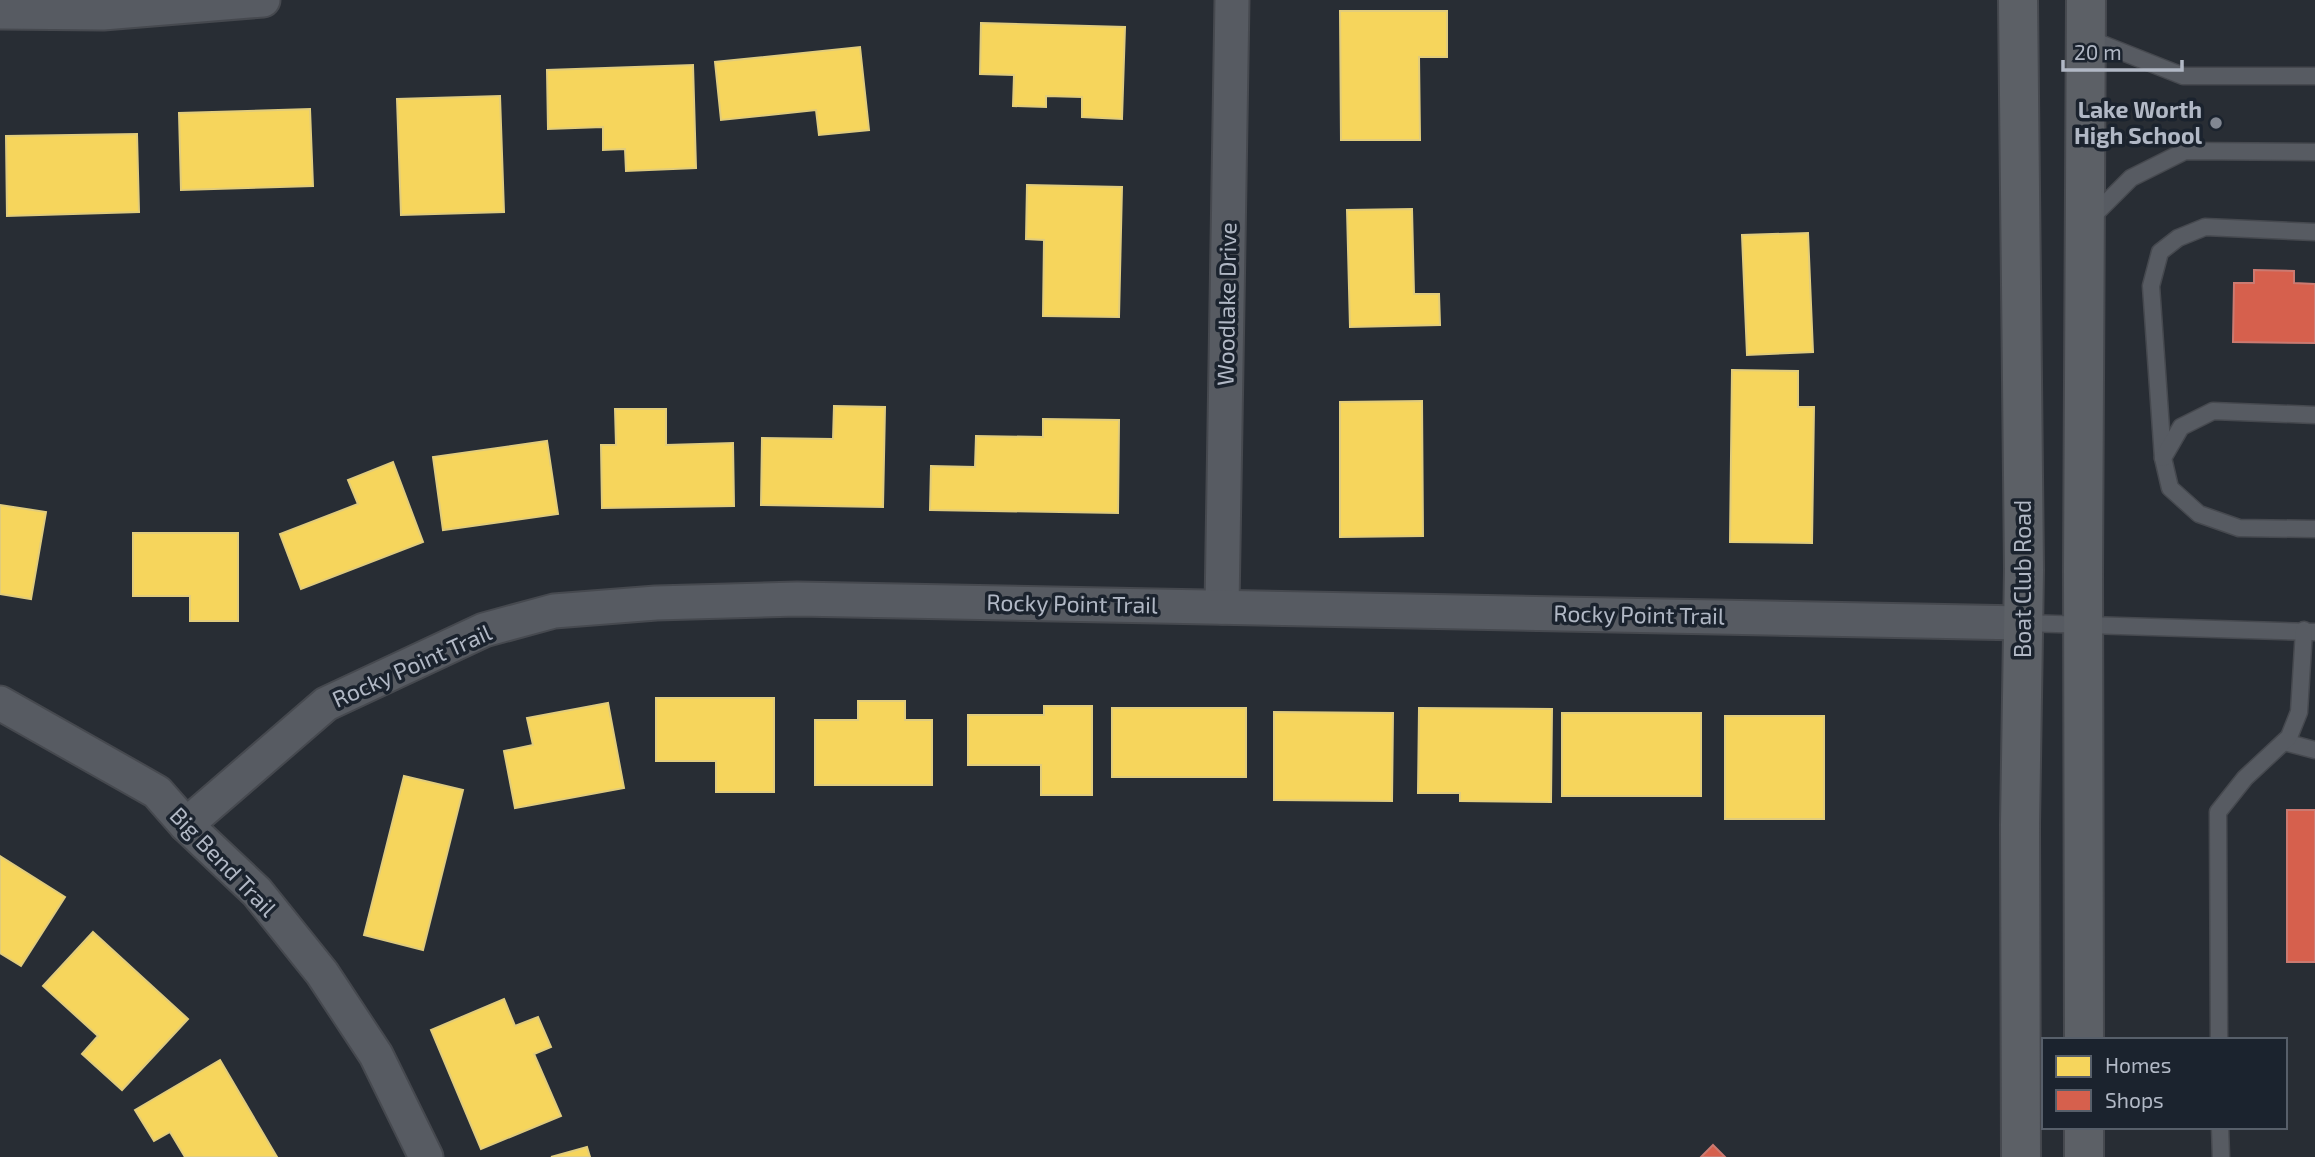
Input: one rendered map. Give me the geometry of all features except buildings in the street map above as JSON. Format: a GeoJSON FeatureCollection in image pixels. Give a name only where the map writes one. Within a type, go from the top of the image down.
{"type":"FeatureCollection","features":[{"type":"Feature","properties":{"kind":"main road","name":"Boat Club Road"},"geometry":{"type":"LineString","coordinates":[[2018,0],[2023,623],[2020,825],[2021,1157]]}},
{"type":"Feature","properties":{"kind":"main road"},"geometry":{"type":"LineString","coordinates":[[2084,1038],[2086,0]]}},
{"type":"Feature","properties":{"kind":"main road"},"geometry":{"type":"LineString","coordinates":[[2084,1129],[2084,1157]]}},
{"type":"Feature","properties":{"kind":"street"},"geometry":{"type":"LineString","coordinates":[[0,12],[103,13],[262,0]]}},
{"type":"Feature","properties":{"kind":"street","name":"Woodlake Drive"},"geometry":{"type":"LineString","coordinates":[[1222,607],[1232,0]]}},
{"type":"Feature","properties":{"kind":"street","name":"Rocky Point Trail"},"geometry":{"type":"LineString","coordinates":[[186,825],[326,704],[484,630],[554,611],[656,603],[797,599],[2023,623]]}},
{"type":"Feature","properties":{"kind":"street","name":"Big Bend Trail"},"geometry":{"type":"LineString","coordinates":[[0,703],[157,792],[186,825],[257,892],[322,973],[376,1055],[426,1157]]}},
{"type":"Feature","properties":{"kind":"lane"},"geometry":{"type":"LineString","coordinates":[[2086,38],[2183,76],[2315,76]]}},
{"type":"Feature","properties":{"kind":"lane"},"geometry":{"type":"LineString","coordinates":[[2085,224],[2131,178],[2185,151],[2315,152]]}},
{"type":"Feature","properties":{"kind":"lane"},"geometry":{"type":"LineString","coordinates":[[2315,232],[2205,227],[2178,237],[2160,252],[2151,286],[2163,458],[2170,488],[2199,514],[2239,528],[2315,529]]}},
{"type":"Feature","properties":{"kind":"lane"},"geometry":{"type":"LineString","coordinates":[[2163,458],[2181,427],[2213,411],[2315,415]]}},
{"type":"Feature","properties":{"kind":"lane"},"geometry":{"type":"LineString","coordinates":[[2023,623],[2310,631],[2299,712],[2289,737],[2245,778],[2218,812],[2219,1038]]}},
{"type":"Feature","properties":{"kind":"lane"},"geometry":{"type":"LineString","coordinates":[[2284,742],[2315,750]]}},
{"type":"Feature","properties":{"kind":"lane"},"geometry":{"type":"LineString","coordinates":[[2220,1129],[2221,1157]]}},
{"type":"Feature","properties":{"kind":"place","name":"Lake Worth High School"},"geometry":{"type":"Point","coordinates":[2216,123]}}]}
